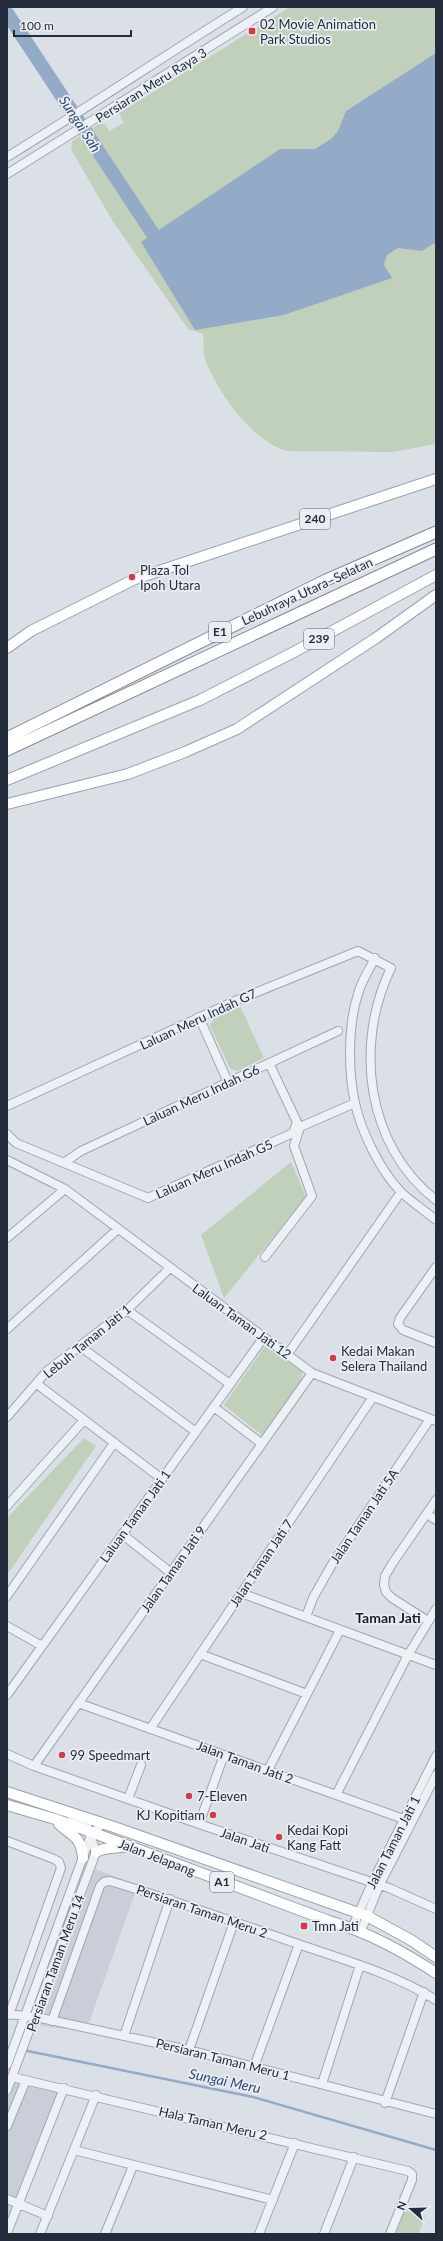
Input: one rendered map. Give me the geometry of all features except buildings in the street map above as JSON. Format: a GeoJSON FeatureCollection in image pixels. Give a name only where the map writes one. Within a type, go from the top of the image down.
{"type":"FeatureCollection","features":[{"type":"Feature","properties":{"kind":"highway","name":"Lebuhraya Utara–Selatan"},"geometry":{"type":"LineString","coordinates":[[7,738],[326,580],[436,532]]}},
{"type":"Feature","properties":{"kind":"highway","name":"Lebuhraya Utara–Selatan"},"geometry":{"type":"LineString","coordinates":[[7,750],[436,549]]}},
{"type":"Feature","properties":{"kind":"main road","name":"240"},"geometry":{"type":"LineString","coordinates":[[7,648],[32,631],[135,580],[436,479]]}},
{"type":"Feature","properties":{"kind":"main road","name":"239"},"geometry":{"type":"LineString","coordinates":[[7,780],[200,700],[294,652],[436,575]]}},
{"type":"Feature","properties":{"kind":"main road"},"geometry":{"type":"LineString","coordinates":[[7,804],[128,774],[185,752],[237,729],[363,646],[436,595]]}},
{"type":"Feature","properties":{"kind":"main road","name":"Jalan Jelapang"},"geometry":{"type":"LineString","coordinates":[[7,1792],[103,1823],[362,1915],[411,1940],[436,1957]]}},
{"type":"Feature","properties":{"kind":"main road","name":"Jalan Jelapang"},"geometry":{"type":"LineString","coordinates":[[7,1805],[55,1819],[329,1922],[356,1930],[400,1950],[436,1973]]}},
{"type":"Feature","properties":{"kind":"main road"},"geometry":{"type":"LineString","coordinates":[[55,1819],[77,1837],[80,1843],[83,1858]]}},
{"type":"Feature","properties":{"kind":"main road"},"geometry":{"type":"LineString","coordinates":[[96,1852],[105,1848],[117,1849],[127,1846]]}},
{"type":"Feature","properties":{"kind":"street","name":"Persiaran Meru Raya 3"},"geometry":{"type":"LineString","coordinates":[[7,157],[84,110],[142,69],[243,7]]}},
{"type":"Feature","properties":{"kind":"street","name":"Persiaran Meru Raya 3"},"geometry":{"type":"LineString","coordinates":[[7,174],[273,7]]}},
{"type":"Feature","properties":{"kind":"street","name":"Laluan Meru Indah G7"},"geometry":{"type":"LineString","coordinates":[[7,1106],[95,1067],[199,1017],[358,951],[391,968],[379,997],[369,1051],[372,1088],[380,1121],[393,1150],[407,1171],[436,1200]]}},
{"type":"Feature","properties":{"kind":"street"},"geometry":{"type":"LineString","coordinates":[[374,958],[358,993],[354,1011],[350,1053],[355,1103],[374,1152],[389,1177],[401,1192],[436,1220]]}},
{"type":"Feature","properties":{"kind":"street"},"geometry":{"type":"LineString","coordinates":[[199,1017],[228,1082]]}},
{"type":"Feature","properties":{"kind":"street","name":"Laluan Meru Indah G6"},"geometry":{"type":"LineString","coordinates":[[65,1162],[81,1151],[338,1031]]}},
{"type":"Feature","properties":{"kind":"street","name":"Laluan Meru Indah G5"},"geometry":{"type":"LineString","coordinates":[[65,1162],[148,1198],[285,1138],[293,1132],[297,1122],[269,1063]]}},
{"type":"Feature","properties":{"kind":"street"},"geometry":{"type":"LineString","coordinates":[[265,1257],[312,1196],[294,1146],[300,1127],[355,1103]]}},
{"type":"Feature","properties":{"kind":"street"},"geometry":{"type":"LineString","coordinates":[[7,1134],[16,1143],[65,1162]]}},
{"type":"Feature","properties":{"kind":"street","name":"Laluan Taman Jati 12"},"geometry":{"type":"LineString","coordinates":[[7,1160],[65,1189],[287,1355],[312,1372],[433,1420]]}},
{"type":"Feature","properties":{"kind":"street"},"geometry":{"type":"LineString","coordinates":[[7,1238],[65,1189]]}},
{"type":"Feature","properties":{"kind":"street"},"geometry":{"type":"LineString","coordinates":[[287,1355],[401,1192]]}},
{"type":"Feature","properties":{"kind":"street"},"geometry":{"type":"LineString","coordinates":[[7,1329],[118,1229]]}},
{"type":"Feature","properties":{"kind":"street"},"geometry":{"type":"LineString","coordinates":[[436,1267],[400,1318],[398,1324],[403,1330],[436,1342]]}},
{"type":"Feature","properties":{"kind":"street","name":"Lebuh Taman Jati 1"},"geometry":{"type":"LineString","coordinates":[[7,1417],[48,1371],[127,1310],[170,1268]]}},
{"type":"Feature","properties":{"kind":"street"},"geometry":{"type":"LineString","coordinates":[[127,1310],[230,1384]]}},
{"type":"Feature","properties":{"kind":"street","name":"Laluan Taman Jati 1"},"geometry":{"type":"LineString","coordinates":[[7,1693],[264,1337]]}},
{"type":"Feature","properties":{"kind":"street"},"geometry":{"type":"LineString","coordinates":[[81,1346],[196,1432]]}},
{"type":"Feature","properties":{"kind":"street","name":"Jalan Taman Jati 9"},"geometry":{"type":"LineString","coordinates":[[34,1766],[312,1372]]}},
{"type":"Feature","properties":{"kind":"street"},"geometry":{"type":"LineString","coordinates":[[37,1384],[162,1479]]}},
{"type":"Feature","properties":{"kind":"street","name":"Jalan Taman Jati 7"},"geometry":{"type":"LineString","coordinates":[[150,1729],[373,1397]]}},
{"type":"Feature","properties":{"kind":"street"},"geometry":{"type":"LineString","coordinates":[[214,1407],[262,1444]]}},
{"type":"Feature","properties":{"kind":"street"},"geometry":{"type":"LineString","coordinates":[[7,1506],[84,1420]]}},
{"type":"Feature","properties":{"kind":"street","name":"Jalan Taman Jati 5A"},"geometry":{"type":"LineString","coordinates":[[306,1617],[313,1598],[331,1566],[433,1420]]}},
{"type":"Feature","properties":{"kind":"street"},"geometry":{"type":"LineString","coordinates":[[7,1596],[114,1443]]}},
{"type":"Feature","properties":{"kind":"street"},"geometry":{"type":"LineString","coordinates":[[428,1621],[392,1598],[386,1592],[384,1585],[385,1576],[392,1564],[436,1500]]}},
{"type":"Feature","properties":{"kind":"street"},"geometry":{"type":"LineString","coordinates":[[427,1514],[436,1520]]}},
{"type":"Feature","properties":{"kind":"street"},"geometry":{"type":"LineString","coordinates":[[122,1534],[171,1573]]}},
{"type":"Feature","properties":{"kind":"street"},"geometry":{"type":"LineString","coordinates":[[241,1593],[436,1665]]}},
{"type":"Feature","properties":{"kind":"street"},"geometry":{"type":"LineString","coordinates":[[336,1795],[408,1655],[436,1609]]}},
{"type":"Feature","properties":{"kind":"street"},"geometry":{"type":"LineString","coordinates":[[7,1626],[42,1646]]}},
{"type":"Feature","properties":{"kind":"street"},"geometry":{"type":"LineString","coordinates":[[268,1770],[340,1630]]}},
{"type":"Feature","properties":{"kind":"street"},"geometry":{"type":"LineString","coordinates":[[200,1654],[307,1694]]}},
{"type":"Feature","properties":{"kind":"street","name":"Jalan Taman Jati 2"},"geometry":{"type":"LineString","coordinates":[[78,1704],[408,1820]]}},
{"type":"Feature","properties":{"kind":"street","name":"Jalan Jati"},"geometry":{"type":"LineString","coordinates":[[7,1754],[34,1766],[375,1885],[436,1909]]}},
{"type":"Feature","properties":{"kind":"street"},"geometry":{"type":"LineString","coordinates":[[199,1824],[224,1755]]}},
{"type":"Feature","properties":{"kind":"street","name":"Jalan Taman Jati 1"},"geometry":{"type":"LineString","coordinates":[[356,1930],[375,1885],[408,1820],[436,1756]]}},
{"type":"Feature","properties":{"kind":"street"},"geometry":{"type":"LineString","coordinates":[[128,1799],[141,1766]]}},
{"type":"Feature","properties":{"kind":"street","name":"Jalan Taman Jati 1"},"geometry":{"type":"LineString","coordinates":[[408,1820],[436,1775]]}},
{"type":"Feature","properties":{"kind":"street"},"geometry":{"type":"LineString","coordinates":[[7,1792],[85,1824],[91,1833],[96,1852]]}},
{"type":"Feature","properties":{"kind":"street"},"geometry":{"type":"LineString","coordinates":[[91,1833],[103,1823]]}},
{"type":"Feature","properties":{"kind":"street","name":"Persiaran Taman Meru 14"},"geometry":{"type":"LineString","coordinates":[[7,2065],[91,1833]]}},
{"type":"Feature","properties":{"kind":"street"},"geometry":{"type":"LineString","coordinates":[[7,1841],[54,1859],[59,1862],[61,1868],[8,2015]]}},
{"type":"Feature","properties":{"kind":"street","name":"Persiaran Taman Meru 14"},"geometry":{"type":"LineString","coordinates":[[7,2090],[35,2020],[96,1852]]}},
{"type":"Feature","properties":{"kind":"street","name":"Persiaran Taman Meru 2"},"geometry":{"type":"LineString","coordinates":[[52,2021],[100,1886],[104,1882],[110,1881],[170,1899],[360,1965],[401,1981],[424,1992],[436,2000]]}},
{"type":"Feature","properties":{"kind":"street"},"geometry":{"type":"LineString","coordinates":[[124,2036],[170,1899]]}},
{"type":"Feature","properties":{"kind":"street"},"geometry":{"type":"LineString","coordinates":[[189,2050],[234,1922]]}},
{"type":"Feature","properties":{"kind":"street"},"geometry":{"type":"LineString","coordinates":[[254,2067],[299,1944]]}},
{"type":"Feature","properties":{"kind":"street"},"geometry":{"type":"LineString","coordinates":[[322,2084],[360,1965]]}},
{"type":"Feature","properties":{"kind":"street"},"geometry":{"type":"LineString","coordinates":[[385,2103],[424,1992]]}},
{"type":"Feature","properties":{"kind":"street","name":"Persiaran Taman Meru 1"},"geometry":{"type":"LineString","coordinates":[[8,2015],[35,2020],[52,2021],[189,2050],[322,2084],[385,2103],[436,2114]]}},
{"type":"Feature","properties":{"kind":"street","name":"Hala Taman Meru 2"},"geometry":{"type":"LineString","coordinates":[[12,2077],[96,2095],[408,2171],[412,2174],[412,2180],[390,2234]]}},
{"type":"Feature","properties":{"kind":"street"},"geometry":{"type":"LineString","coordinates":[[7,2126],[26,2080]]}},
{"type":"Feature","properties":{"kind":"street"},"geometry":{"type":"LineString","coordinates":[[7,2233],[64,2088]]}},
{"type":"Feature","properties":{"kind":"street"},"geometry":{"type":"LineString","coordinates":[[40,2234],[96,2095]]}},
{"type":"Feature","properties":{"kind":"street"},"geometry":{"type":"LineString","coordinates":[[259,2234],[295,2143]]}},
{"type":"Feature","properties":{"kind":"street"},"geometry":{"type":"LineString","coordinates":[[74,2150],[273,2200]]}},
{"type":"Feature","properties":{"kind":"street"},"geometry":{"type":"LineString","coordinates":[[324,2234],[354,2157]]}},
{"type":"Feature","properties":{"kind":"street"},"geometry":{"type":"LineString","coordinates":[[105,2234],[133,2166]]}},
{"type":"Feature","properties":{"kind":"street"},"geometry":{"type":"LineString","coordinates":[[7,2199],[48,2216]]}},
{"type":"Feature","properties":{"kind":"shaded area"},"geometry":{"type":"Polygon","coordinates":[[[95,1869],[138,1885],[86,2031],[40,2026],[95,1869]]]}},
{"type":"Feature","properties":{"kind":"shaded area"},"geometry":{"type":"Polygon","coordinates":[[[7,2078],[64,2088],[7,2227],[7,2078]]]}},
{"type":"Feature","properties":{"kind":"green space"},"geometry":{"type":"Polygon","coordinates":[[[290,7],[436,7],[436,444],[392,452],[287,451],[261,437],[238,415],[228,402],[212,375],[205,359],[203,334],[188,329],[112,220],[71,149],[72,141],[101,123],[105,124],[109,131],[124,123],[119,113],[290,7]]]}},
{"type":"Feature","properties":{"kind":"green space"},"geometry":{"type":"Polygon","coordinates":[[[240,1006],[264,1058],[237,1071],[230,1068],[210,1026],[214,1018],[240,1006]]]}},
{"type":"Feature","properties":{"kind":"green space"},"geometry":{"type":"Polygon","coordinates":[[[291,1162],[306,1197],[224,1298],[201,1235],[291,1162]]]}},
{"type":"Feature","properties":{"kind":"green space"},"geometry":{"type":"Polygon","coordinates":[[[265,1346],[302,1371],[301,1385],[263,1436],[224,1405],[265,1346]]]}},
{"type":"Feature","properties":{"kind":"green space"},"geometry":{"type":"Polygon","coordinates":[[[84,1438],[96,1446],[7,1575],[7,1518],[84,1438]]]}},
{"type":"Feature","properties":{"kind":"green space"},"geometry":{"type":"Polygon","coordinates":[[[405,2210],[425,2218],[418,2234],[396,2234],[405,2210]]]}},
{"type":"Feature","properties":{"kind":"water"},"geometry":{"type":"Polygon","coordinates":[[[436,53],[436,242],[422,251],[398,248],[387,255],[384,265],[392,278],[284,315],[195,330],[141,242],[280,149],[315,149],[331,139],[338,131],[346,111],[436,53]]]}},
{"type":"Feature","properties":{"kind":"waterway","name":"Sungai Sah"},"geometry":{"type":"LineString","coordinates":[[7,13],[153,234]]}},
{"type":"Feature","properties":{"kind":"waterway","name":"Sungai Meru"},"geometry":{"type":"LineString","coordinates":[[23,2050],[253,2097],[436,2150]]}},
{"type":"Feature","properties":{"kind":"place","name":"02 Movie Animation Park Studios"},"geometry":{"type":"Point","coordinates":[252,31]}},
{"type":"Feature","properties":{"kind":"place","name":"Plaza Tol Ipoh Utara"},"geometry":{"type":"Point","coordinates":[132,577]}},
{"type":"Feature","properties":{"kind":"place","name":"Kedai Makan Selera Thailand"},"geometry":{"type":"Point","coordinates":[333,1358]}},
{"type":"Feature","properties":{"kind":"place","name":"99 Speedmart"},"geometry":{"type":"Point","coordinates":[62,1755]}},
{"type":"Feature","properties":{"kind":"place","name":"7-Eleven"},"geometry":{"type":"Point","coordinates":[189,1796]}},
{"type":"Feature","properties":{"kind":"place","name":"KJ Kopitiam"},"geometry":{"type":"Point","coordinates":[213,1815]}},
{"type":"Feature","properties":{"kind":"place","name":"Kedai Kopi Kang Fatt"},"geometry":{"type":"Point","coordinates":[279,1837]}},
{"type":"Feature","properties":{"kind":"place","name":"Tmn Jati"},"geometry":{"type":"Point","coordinates":[304,1926]}},
{"type":"Feature","properties":{"kind":"district","name":"Taman Jati"},"geometry":{"type":"Point","coordinates":[388,1618]}}]}
